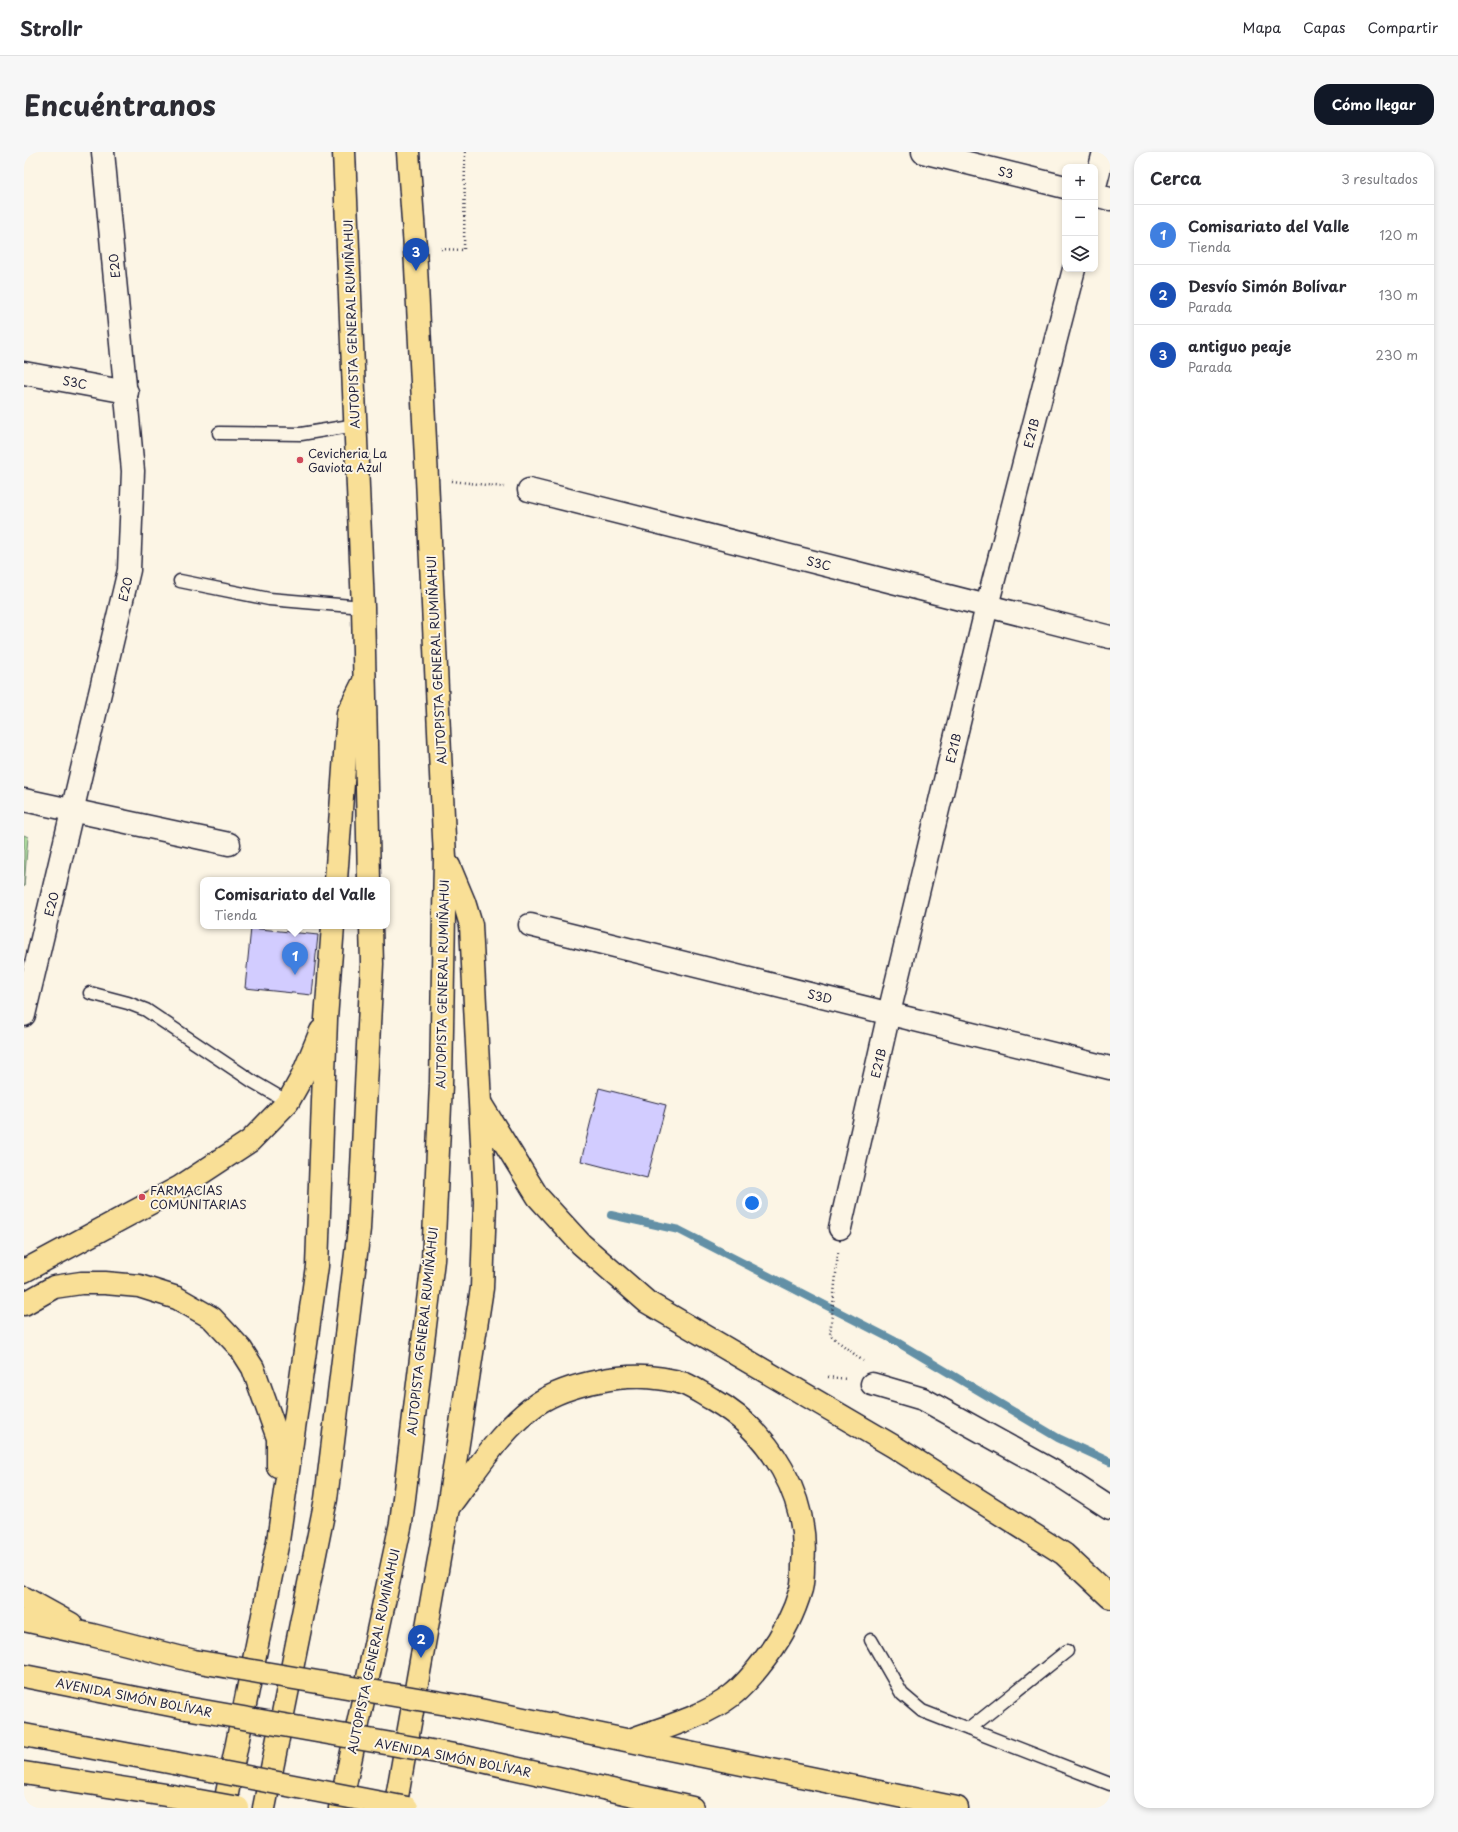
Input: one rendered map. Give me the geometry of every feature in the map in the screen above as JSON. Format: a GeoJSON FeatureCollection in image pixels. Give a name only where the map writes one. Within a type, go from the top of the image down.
{"type":"FeatureCollection","features":[{"type":"Feature","properties":{"kind":"highway","name":"AUTOPISTA GENERAL RUMIÑAHUI"},"geometry":{"type":"LineString","coordinates":[[344,152],[363,607],[369,877]]}},
{"type":"Feature","properties":{"kind":"highway","name":"AUTOPISTA GENERAL RUMIÑAHUI"},"geometry":{"type":"LineString","coordinates":[[340,1808],[401,1523],[432,1260],[440,1084],[445,858],[415,248],[408,152]]}},
{"type":"Feature","properties":{"kind":"highway"},"geometry":{"type":"LineString","coordinates":[[336,877],[348,712],[351,703],[364,682]]}},
{"type":"Feature","properties":{"kind":"highway"},"geometry":{"type":"LineString","coordinates":[[395,1808],[448,1508],[482,1288],[485,1202],[481,1105],[470,925],[464,902],[445,858]]}},
{"type":"Feature","properties":{"kind":"highway"},"geometry":{"type":"LineString","coordinates":[[224,1808],[278,1540],[317,1266],[326,1019],[333,929]]}},
{"type":"Feature","properties":{"kind":"highway"},"geometry":{"type":"LineString","coordinates":[[264,1808],[326,1499],[358,1237],[372,964],[370,929]]}},
{"type":"Feature","properties":{"kind":"highway"},"geometry":{"type":"LineString","coordinates":[[24,1271],[180,1187],[250,1141],[288,1102],[302,1077],[326,1019]]}},
{"type":"Feature","properties":{"kind":"highway"},"geometry":{"type":"LineString","coordinates":[[481,1105],[538,1197],[581,1244],[648,1302],[893,1446],[1064,1554],[1110,1597]]}},
{"type":"Feature","properties":{"kind":"highway"},"geometry":{"type":"LineString","coordinates":[[24,1304],[54,1287],[80,1283],[139,1286],[177,1298],[212,1318],[241,1349],[253,1368],[278,1438],[278,1540]]}},
{"type":"Feature","properties":{"kind":"highway"},"geometry":{"type":"LineString","coordinates":[[448,1508],[489,1452],[511,1426],[537,1404],[563,1391],[612,1378],[639,1376],[662,1378],[686,1385],[728,1408],[751,1427],[771,1451],[790,1485],[802,1520],[805,1552],[801,1587],[792,1615],[776,1645],[756,1671],[731,1696],[708,1710],[630,1740]]}},
{"type":"Feature","properties":{"kind":"highway"},"geometry":{"type":"LineString","coordinates":[[24,1598],[92,1635]]}},
{"type":"Feature","properties":{"kind":"highway"},"geometry":{"type":"LineString","coordinates":[[24,1620],[92,1635],[194,1661],[465,1707],[957,1808]]}},
{"type":"Feature","properties":{"kind":"highway","name":"AVENIDA SIMÓN BOLÍVAR"},"geometry":{"type":"LineString","coordinates":[[24,1676],[186,1708],[460,1756],[692,1808]]}},
{"type":"Feature","properties":{"kind":"highway"},"geometry":{"type":"LineString","coordinates":[[24,1735],[407,1808]]}},
{"type":"Feature","properties":{"kind":"highway"},"geometry":{"type":"LineString","coordinates":[[24,1773],[238,1808]]}},
{"type":"Feature","properties":{"kind":"highway"},"geometry":{"type":"LineString","coordinates":[[24,1780],[46,1776]]}},
{"type":"Feature","properties":{"kind":"street","name":"E20"},"geometry":{"type":"LineString","coordinates":[[24,1015],[74,811],[129,570],[133,471],[103,152]]}},
{"type":"Feature","properties":{"kind":"street","name":"S3"},"geometry":{"type":"LineString","coordinates":[[923,152],[1062,186]]}},
{"type":"Feature","properties":{"kind":"street"},"geometry":{"type":"LineString","coordinates":[[1098,175],[1104,152]]}},
{"type":"Feature","properties":{"kind":"street"},"geometry":{"type":"LineString","coordinates":[[1098,196],[1110,199]]}},
{"type":"Feature","properties":{"kind":"street","name":"E21B"},"geometry":{"type":"LineString","coordinates":[[840,1228],[889,1013],[987,606],[1073,272]]}},
{"type":"Feature","properties":{"kind":"street","name":"S3C"},"geometry":{"type":"LineString","coordinates":[[24,373],[126,392]]}},
{"type":"Feature","properties":{"kind":"street","name":"S3C"},"geometry":{"type":"LineString","coordinates":[[529,490],[1110,636]]}},
{"type":"Feature","properties":{"kind":"street"},"geometry":{"type":"LineString","coordinates":[[24,800],[229,844]]}},
{"type":"Feature","properties":{"kind":"street","name":"S3D"},"geometry":{"type":"LineString","coordinates":[[530,925],[1110,1068]]}},
{"type":"Feature","properties":{"kind":"street"},"geometry":{"type":"LineString","coordinates":[[872,1384],[922,1399],[1054,1471],[1110,1508]]}},
{"type":"Feature","properties":{"kind":"lane"},"geometry":{"type":"LineString","coordinates":[[218,433],[301,434],[356,425]]}},
{"type":"Feature","properties":{"kind":"lane"},"geometry":{"type":"LineString","coordinates":[[180,581],[269,599],[363,607]]}},
{"type":"Feature","properties":{"kind":"lane"},"geometry":{"type":"LineString","coordinates":[[90,993],[128,1002],[146,1010],[252,1081],[288,1102]]}},
{"type":"Feature","properties":{"kind":"lane"},"geometry":{"type":"LineString","coordinates":[[871,1640],[902,1694],[922,1711],[1110,1784]]}},
{"type":"Feature","properties":{"kind":"lane"},"geometry":{"type":"LineString","coordinates":[[968,1729],[1067,1652]]}},
{"type":"Feature","properties":{"kind":"path"},"geometry":{"type":"LineString","coordinates":[[415,248],[464,250],[465,152]]}},
{"type":"Feature","properties":{"kind":"path"},"geometry":{"type":"LineString","coordinates":[[427,478],[529,490]]}},
{"type":"Feature","properties":{"kind":"path"},"geometry":{"type":"LineString","coordinates":[[835,1282],[830,1335],[875,1371],[872,1384]]}},
{"type":"Feature","properties":{"kind":"green space"},"geometry":{"type":"Polygon","coordinates":[[[24,835],[28,837],[24,887],[24,835]]]}},
{"type":"Feature","properties":{"kind":"building"},"geometry":{"type":"Polygon","coordinates":[[[251,929],[318,935],[312,995],[245,988],[251,929]]]}},
{"type":"Feature","properties":{"kind":"building"},"geometry":{"type":"Polygon","coordinates":[[[599,1088],[666,1105],[647,1178],[581,1161],[599,1088]]]}},
{"type":"Feature","properties":{"kind":"waterway"},"geometry":{"type":"LineString","coordinates":[[611,1215],[679,1230],[897,1342],[1058,1438],[1110,1462]]}},
{"type":"Feature","properties":{"kind":"place","name":"antiguo peaje"},"geometry":{"type":"Point","coordinates":[416,271]}},
{"type":"Feature","properties":{"kind":"place","name":"Cevicheria La Gaviota Azul"},"geometry":{"type":"Point","coordinates":[300,460]}},
{"type":"Feature","properties":{"kind":"place","name":"Comisariato del Valle"},"geometry":{"type":"Point","coordinates":[295,975]}},
{"type":"Feature","properties":{"kind":"place","name":"FARMACIAS COMUNITARIAS"},"geometry":{"type":"Point","coordinates":[142,1197]}},
{"type":"Feature","properties":{"kind":"place","name":"Desvío Simón Bolívar"},"geometry":{"type":"Point","coordinates":[421,1658]}}]}
